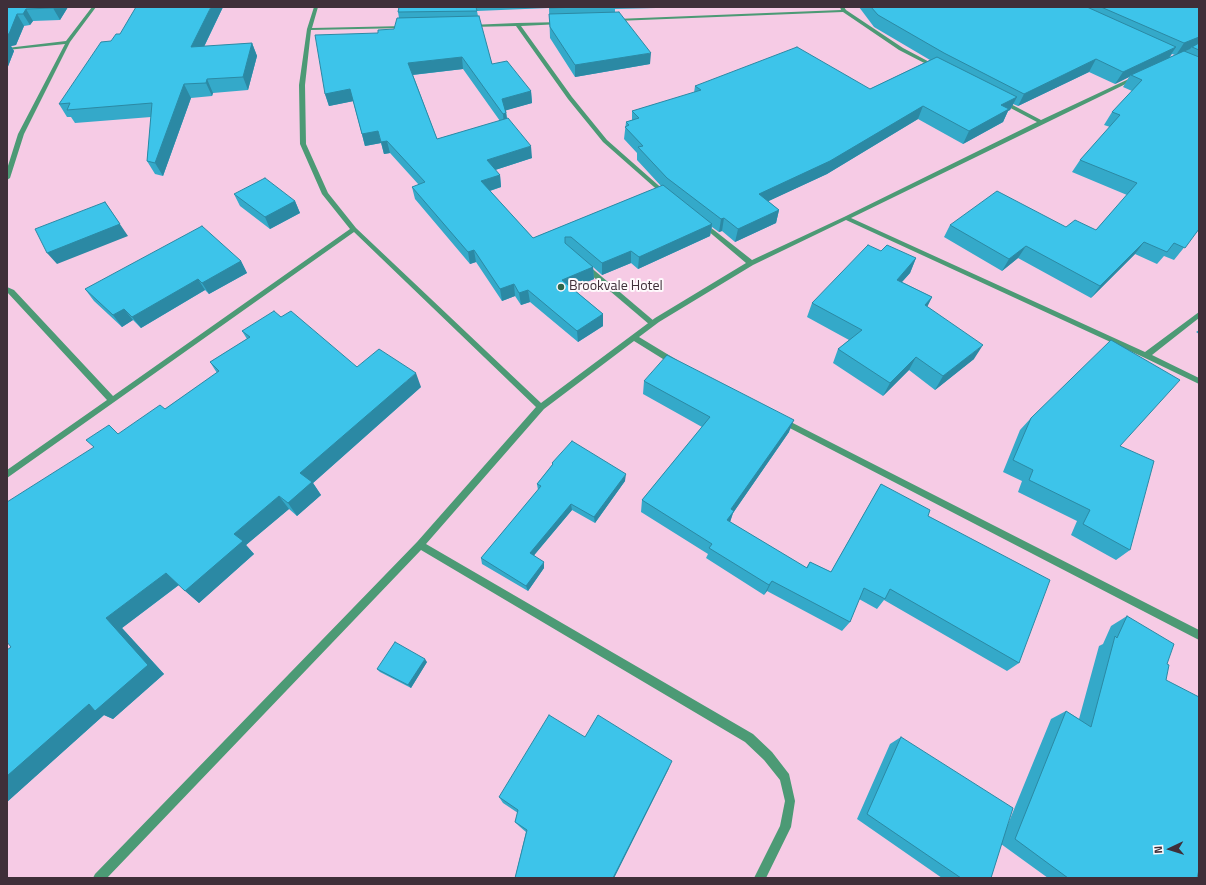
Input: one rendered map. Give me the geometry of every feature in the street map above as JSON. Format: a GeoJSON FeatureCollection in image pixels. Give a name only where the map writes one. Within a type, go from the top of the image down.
{"type":"FeatureCollection","features":[{"type":"Feature","properties":{"kind":"street"},"geometry":{"type":"LineString","coordinates":[[7,178],[21,134],[68,42],[94,7]]}},
{"type":"Feature","properties":{"kind":"street"},"geometry":{"type":"LineString","coordinates":[[316,7],[310,29],[302,85],[303,144],[325,194],[354,229],[541,407]]}},
{"type":"Feature","properties":{"kind":"street"},"geometry":{"type":"LineString","coordinates":[[612,21],[842,9],[901,49],[936,67]]}},
{"type":"Feature","properties":{"kind":"street"},"geometry":{"type":"LineString","coordinates":[[461,26],[564,22]]}},
{"type":"Feature","properties":{"kind":"street"},"geometry":{"type":"LineString","coordinates":[[517,24],[570,98],[605,141],[666,195]]}},
{"type":"Feature","properties":{"kind":"street"},"geometry":{"type":"LineString","coordinates":[[310,29],[413,27]]}},
{"type":"Feature","properties":{"kind":"street"},"geometry":{"type":"LineString","coordinates":[[7,49],[68,42]]}},
{"type":"Feature","properties":{"kind":"street"},"geometry":{"type":"LineString","coordinates":[[99,878],[420,545],[541,407],[652,323],[751,263],[1041,122],[1144,74]]}},
{"type":"Feature","properties":{"kind":"street"},"geometry":{"type":"LineString","coordinates":[[999,100],[1041,122]]}},
{"type":"Feature","properties":{"kind":"street"},"geometry":{"type":"LineString","coordinates":[[846,218],[1146,355],[1199,381]]}},
{"type":"Feature","properties":{"kind":"street"},"geometry":{"type":"LineString","coordinates":[[697,219],[751,263]]}},
{"type":"Feature","properties":{"kind":"street"},"geometry":{"type":"LineString","coordinates":[[7,474],[354,229]]}},
{"type":"Feature","properties":{"kind":"street"},"geometry":{"type":"LineString","coordinates":[[580,262],[652,323]]}},
{"type":"Feature","properties":{"kind":"street"},"geometry":{"type":"LineString","coordinates":[[7,289],[12,292],[112,400]]}},
{"type":"Feature","properties":{"kind":"street"},"geometry":{"type":"LineString","coordinates":[[1146,355],[1199,314]]}},
{"type":"Feature","properties":{"kind":"street"},"geometry":{"type":"LineString","coordinates":[[634,338],[681,366]]}},
{"type":"Feature","properties":{"kind":"street"},"geometry":{"type":"LineString","coordinates":[[778,418],[1199,634]]}},
{"type":"Feature","properties":{"kind":"street"},"geometry":{"type":"LineString","coordinates":[[420,545],[749,738],[768,756],[785,778],[790,801],[785,827],[760,878]]}},
{"type":"Feature","properties":{"kind":"building"},"geometry":{"type":"Polygon","coordinates":[[[7,7],[54,7],[26,9],[23,14],[17,14],[9,34],[7,34],[7,7]]]}},
{"type":"Feature","properties":{"kind":"building"},"geometry":{"type":"Polygon","coordinates":[[[136,7],[211,7],[191,47],[252,43],[243,77],[207,79],[206,83],[184,84],[155,163],[147,161],[152,103],[67,110],[70,103],[59,104],[101,42],[111,41],[116,34],[120,34],[136,7]]]}},
{"type":"Feature","properties":{"kind":"building"},"geometry":{"type":"Polygon","coordinates":[[[399,7],[476,7],[477,11],[398,12],[399,7]]]}},
{"type":"Feature","properties":{"kind":"building"},"geometry":{"type":"Polygon","coordinates":[[[549,7],[582,7],[549,8],[549,7]]]}},
{"type":"Feature","properties":{"kind":"building"},"geometry":{"type":"Polygon","coordinates":[[[871,7],[1087,7],[1176,47],[1123,72],[1096,59],[1024,94],[944,53],[878,15],[871,7]]]}},
{"type":"Feature","properties":{"kind":"building"},"geometry":{"type":"Polygon","coordinates":[[[1101,7],[1199,7],[1199,37],[1184,43],[1101,7]]]}},
{"type":"Feature","properties":{"kind":"building"},"geometry":{"type":"Polygon","coordinates":[[[619,12],[651,53],[575,65],[550,27],[549,14],[619,12]]]}},
{"type":"Feature","properties":{"kind":"building"},"geometry":{"type":"Polygon","coordinates":[[[479,16],[492,64],[507,61],[531,91],[502,99],[506,113],[503,114],[462,57],[408,63],[437,139],[508,118],[531,146],[487,160],[500,175],[481,181],[533,238],[663,185],[712,224],[639,257],[631,251],[602,263],[571,237],[565,237],[565,243],[593,267],[562,280],[603,314],[577,331],[528,290],[519,293],[514,284],[500,289],[474,250],[468,252],[412,187],[425,182],[387,141],[381,142],[378,131],[362,134],[350,89],[325,94],[315,35],[378,33],[378,30],[394,29],[397,18],[479,16]]]}},
{"type":"Feature","properties":{"kind":"building"},"geometry":{"type":"Polygon","coordinates":[[[1199,43],[1199,50],[1192,47],[1199,43]]]}},
{"type":"Feature","properties":{"kind":"building"},"geometry":{"type":"Polygon","coordinates":[[[797,47],[870,89],[937,57],[1017,97],[1001,105],[1009,109],[969,131],[923,106],[830,161],[759,194],[779,210],[738,229],[724,218],[721,219],[667,178],[638,147],[643,146],[625,127],[629,125],[626,122],[639,118],[632,111],[701,90],[695,86],[797,47]]]}},
{"type":"Feature","properties":{"kind":"building"},"geometry":{"type":"Polygon","coordinates":[[[1184,51],[1199,57],[1199,229],[1185,248],[1174,243],[1167,252],[1144,242],[1100,286],[1026,246],[1009,259],[950,225],[997,191],[1066,227],[1075,220],[1096,230],[1137,183],[1080,160],[1120,115],[1112,112],[1142,80],[1131,75],[1184,51]]]}},
{"type":"Feature","properties":{"kind":"building"},"geometry":{"type":"Polygon","coordinates":[[[265,178],[295,201],[265,217],[234,194],[265,178]]]}},
{"type":"Feature","properties":{"kind":"building"},"geometry":{"type":"Polygon","coordinates":[[[105,202],[120,224],[47,253],[35,229],[105,202]]]}},
{"type":"Feature","properties":{"kind":"building"},"geometry":{"type":"Polygon","coordinates":[[[202,226],[241,261],[202,283],[198,279],[132,317],[124,309],[113,315],[85,289],[202,226]]]}},
{"type":"Feature","properties":{"kind":"building"},"geometry":{"type":"Polygon","coordinates":[[[868,245],[881,251],[887,245],[916,258],[897,280],[932,297],[925,305],[983,345],[943,376],[916,357],[890,383],[838,349],[862,330],[812,303],[868,245]]]}},
{"type":"Feature","properties":{"kind":"building"},"geometry":{"type":"Polygon","coordinates":[[[274,311],[281,317],[291,311],[357,367],[379,349],[416,373],[300,473],[312,482],[288,503],[279,496],[234,534],[243,541],[185,591],[166,573],[106,618],[148,665],[95,711],[89,704],[7,776],[7,650],[11,647],[7,642],[7,502],[94,447],[86,440],[109,425],[118,434],[160,405],[165,409],[219,371],[210,362],[250,337],[242,331],[274,311]]]}},
{"type":"Feature","properties":{"kind":"building"},"geometry":{"type":"Polygon","coordinates":[[[1111,340],[1180,380],[1120,446],[1154,461],[1130,550],[1083,524],[1090,510],[1029,480],[1033,470],[1013,460],[1031,418],[1111,340]]]}},
{"type":"Feature","properties":{"kind":"building"},"geometry":{"type":"Polygon","coordinates":[[[667,355],[794,420],[731,509],[734,511],[727,520],[807,568],[810,562],[831,572],[881,484],[930,510],[928,516],[1050,580],[1019,663],[890,589],[885,599],[864,588],[850,622],[772,581],[769,585],[709,548],[712,544],[642,500],[710,417],[644,381],[667,355]]]}},
{"type":"Feature","properties":{"kind":"building"},"geometry":{"type":"Polygon","coordinates":[[[572,441],[626,474],[594,517],[571,504],[530,553],[544,562],[526,586],[481,558],[541,486],[537,484],[553,464],[552,463],[572,441]]]}},
{"type":"Feature","properties":{"kind":"building"},"geometry":{"type":"Polygon","coordinates":[[[1127,616],[1174,644],[1167,664],[1169,665],[1166,680],[1199,697],[1199,870],[1197,878],[1068,878],[1015,839],[1066,711],[1091,727],[1115,636],[1117,638],[1127,616]]]}},
{"type":"Feature","properties":{"kind":"building"},"geometry":{"type":"Polygon","coordinates":[[[395,642],[425,659],[408,685],[377,669],[395,642]]]}},
{"type":"Feature","properties":{"kind":"building"},"geometry":{"type":"Polygon","coordinates":[[[549,715],[585,737],[598,715],[672,761],[613,878],[515,878],[527,830],[515,822],[518,810],[499,797],[549,715]]]}},
{"type":"Feature","properties":{"kind":"building"},"geometry":{"type":"Polygon","coordinates":[[[901,737],[1013,808],[991,878],[961,878],[867,814],[901,737]]]}},
{"type":"Feature","properties":{"kind":"place","name":"Brookvale Hotel"},"geometry":{"type":"Point","coordinates":[561,287]}}]}
